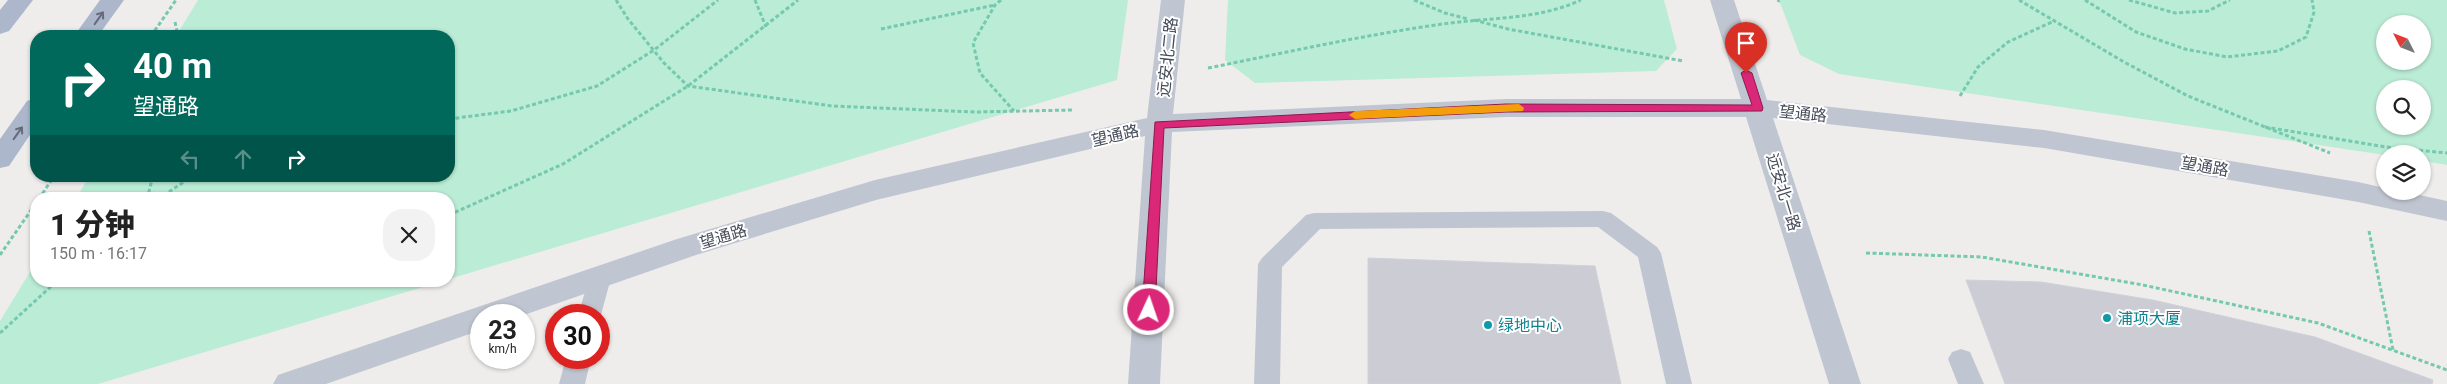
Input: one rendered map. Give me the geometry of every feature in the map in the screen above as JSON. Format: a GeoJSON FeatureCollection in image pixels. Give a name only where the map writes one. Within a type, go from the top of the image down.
{"type":"FeatureCollection","features":[{"type":"Feature","properties":{"kind":"main road"},"geometry":{"type":"LineString","coordinates":[[0,26],[21,0]]}},
{"type":"Feature","properties":{"kind":"main road"},"geometry":{"type":"LineString","coordinates":[[90,30],[112,0]]}},
{"type":"Feature","properties":{"kind":"main road"},"geometry":{"type":"LineString","coordinates":[[0,159],[30,116]]}},
{"type":"Feature","properties":{"kind":"street","name":"远安北二路"},"geometry":{"type":"LineString","coordinates":[[1144,384],[1159,124],[1173,0]]}},
{"type":"Feature","properties":{"kind":"street","name":"远安北一路"},"geometry":{"type":"LineString","coordinates":[[1722,0],[1758,108],[1844,384]]}},
{"type":"Feature","properties":{"kind":"street","name":"望通路"},"geometry":{"type":"LineString","coordinates":[[522,304],[687,247],[875,190],[1159,124],[1506,108],[1758,108],[2044,139],[2358,192],[2447,211]]}},
{"type":"Feature","properties":{"kind":"street"},"geometry":{"type":"LineString","coordinates":[[289,384],[470,322]]}},
{"type":"Feature","properties":{"kind":"lane"},"geometry":{"type":"LineString","coordinates":[[1267,384],[1270,264],[1314,221],[1583,220],[1603,220],[1649,253],[1679,384]]}},
{"type":"Feature","properties":{"kind":"lane"},"geometry":{"type":"LineString","coordinates":[[593,304],[599,278]]}},
{"type":"Feature","properties":{"kind":"lane"},"geometry":{"type":"LineString","coordinates":[[1961,359],[1971,384]]}},
{"type":"Feature","properties":{"kind":"lane"},"geometry":{"type":"LineString","coordinates":[[572,384],[576,369]]}},
{"type":"Feature","properties":{"kind":"path"},"geometry":{"type":"LineString","coordinates":[[155,30],[176,0]]}},
{"type":"Feature","properties":{"kind":"path"},"geometry":{"type":"LineString","coordinates":[[616,0],[628,19],[688,86],[832,106],[1014,111],[1080,110]]}},
{"type":"Feature","properties":{"kind":"path"},"geometry":{"type":"LineString","coordinates":[[455,118],[511,111],[597,86],[654,50],[718,0]]}},
{"type":"Feature","properties":{"kind":"path"},"geometry":{"type":"LineString","coordinates":[[756,0],[766,27]]}},
{"type":"Feature","properties":{"kind":"path"},"geometry":{"type":"LineString","coordinates":[[455,212],[563,164],[688,86],[766,27],[798,0]]}},
{"type":"Feature","properties":{"kind":"path"},"geometry":{"type":"LineString","coordinates":[[1001,0],[995,5],[973,43],[980,73],[1014,111]]}},
{"type":"Feature","properties":{"kind":"path"},"geometry":{"type":"LineString","coordinates":[[1414,0],[1445,13],[1508,30],[1683,61]]}},
{"type":"Feature","properties":{"kind":"path"},"geometry":{"type":"LineString","coordinates":[[1208,68],[1340,41],[1471,20],[1534,16],[1581,0]]}},
{"type":"Feature","properties":{"kind":"path"},"geometry":{"type":"LineString","coordinates":[[2019,0],[2126,64],[2187,95],[2256,126],[2338,156]]}},
{"type":"Feature","properties":{"kind":"path"},"geometry":{"type":"LineString","coordinates":[[2085,0],[2136,32],[2185,49],[2227,57],[2278,51],[2306,37],[2314,12],[2312,0]]}},
{"type":"Feature","properties":{"kind":"path"},"geometry":{"type":"LineString","coordinates":[[2129,0],[2175,12],[2208,11],[2230,0]]}},
{"type":"Feature","properties":{"kind":"path"},"geometry":{"type":"LineString","coordinates":[[881,29],[995,5]]}},
{"type":"Feature","properties":{"kind":"path"},"geometry":{"type":"LineString","coordinates":[[1960,96],[1978,67],[2008,42],[2054,21]]}},
{"type":"Feature","properties":{"kind":"path"},"geometry":{"type":"LineString","coordinates":[[175,22],[177,30]]}},
{"type":"Feature","properties":{"kind":"path"},"geometry":{"type":"LineString","coordinates":[[2256,126],[2386,147],[2447,153]]}},
{"type":"Feature","properties":{"kind":"path"},"geometry":{"type":"LineString","coordinates":[[169,192],[184,182]]}},
{"type":"Feature","properties":{"kind":"path"},"geometry":{"type":"LineString","coordinates":[[0,255],[30,212]]}},
{"type":"Feature","properties":{"kind":"path"},"geometry":{"type":"LineString","coordinates":[[2369,231],[2393,350]]}},
{"type":"Feature","properties":{"kind":"path"},"geometry":{"type":"LineString","coordinates":[[1866,253],[1982,257],[2143,285],[2318,323],[2447,370]]}},
{"type":"Feature","properties":{"kind":"path"},"geometry":{"type":"LineString","coordinates":[[0,334],[51,287]]}},
{"type":"Feature","properties":{"kind":"green space"},"geometry":{"type":"Polygon","coordinates":[[[198,0],[1128,0],[1117,80],[455,277],[455,192],[80,192],[86,182],[455,182],[455,30],[180,30],[198,0]]]}},
{"type":"Feature","properties":{"kind":"green space"},"geometry":{"type":"Polygon","coordinates":[[[1228,0],[1664,0],[1677,49],[1656,71],[1255,83],[1225,60],[1228,0]]]}},
{"type":"Feature","properties":{"kind":"green space"},"geometry":{"type":"Polygon","coordinates":[[[1779,0],[2447,0],[2447,165],[2431,162],[2431,145],[2376,145],[2376,154],[1839,74],[1800,55],[1779,0]]]}},
{"type":"Feature","properties":{"kind":"green space"},"geometry":{"type":"Polygon","coordinates":[[[30,272],[30,287],[423,287],[98,384],[0,384],[0,321],[30,272]]]}},
{"type":"Feature","properties":{"kind":"building","name":"绿地中心"},"geometry":{"type":"Polygon","coordinates":[[[1368,258],[1595,266],[1621,384],[1368,384],[1368,258]]]}},
{"type":"Feature","properties":{"kind":"building","name":"浦项大厦"},"geometry":{"type":"Polygon","coordinates":[[[1966,280],[2041,282],[2153,300],[2315,337],[2433,380],[2432,384],[2005,384],[1966,280]]]}},
{"type":"Feature","properties":{"kind":"slow traffic"},"geometry":{"type":"LineString","coordinates":[[1355,115],[1519,108]]}},
{"type":"Feature","properties":{"kind":"place","name":"浦项大厦"},"geometry":{"type":"Point","coordinates":[2107,318]}},
{"type":"Feature","properties":{"kind":"place","name":"绿地中心"},"geometry":{"type":"Point","coordinates":[1488,325]}},
{"type":"Feature","properties":{"kind":"route"},"geometry":{"type":"LineString","coordinates":[[1149,310],[1159,124],[1506,108],[1758,108],[1746,73]]}}]}
